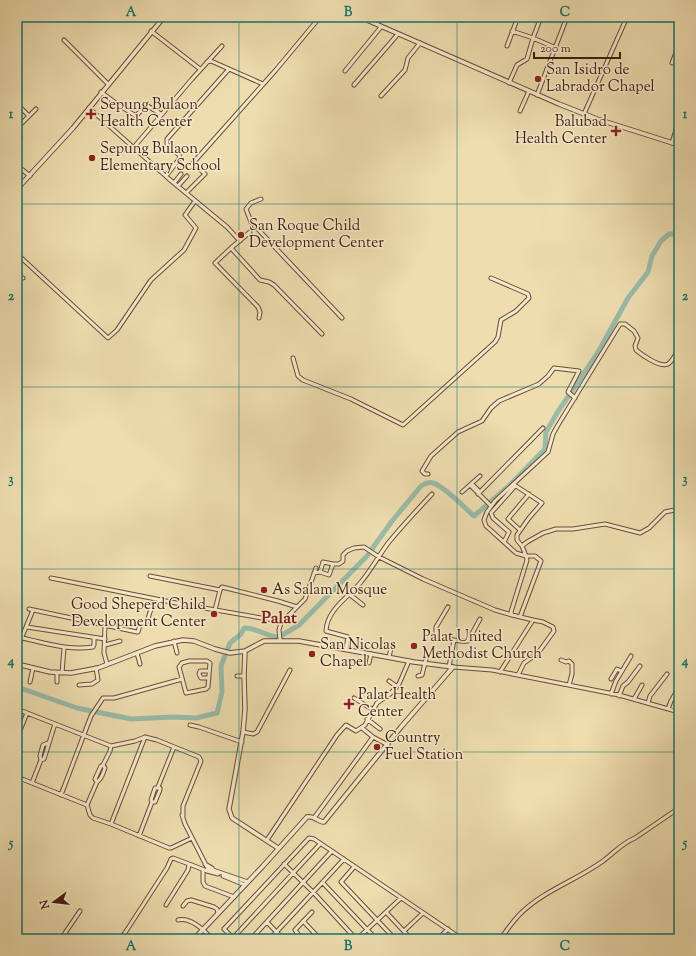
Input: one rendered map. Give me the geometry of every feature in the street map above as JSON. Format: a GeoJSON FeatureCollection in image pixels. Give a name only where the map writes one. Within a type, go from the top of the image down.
{"type":"FeatureCollection","features":[{"type":"Feature","properties":{"kind":"street"},"geometry":{"type":"LineString","coordinates":[[17,189],[74,128],[108,84],[164,17]]}},
{"type":"Feature","properties":{"kind":"street"},"geometry":{"type":"LineString","coordinates":[[186,193],[205,174],[193,163],[320,17]]}},
{"type":"Feature","properties":{"kind":"street"},"geometry":{"type":"LineString","coordinates":[[360,17],[420,42],[509,83],[584,114],[679,145]]}},
{"type":"Feature","properties":{"kind":"street"},"geometry":{"type":"LineString","coordinates":[[507,46],[518,17]]}},
{"type":"Feature","properties":{"kind":"street"},"geometry":{"type":"LineString","coordinates":[[509,83],[517,65],[527,59],[541,17]]}},
{"type":"Feature","properties":{"kind":"street"},"geometry":{"type":"LineString","coordinates":[[537,95],[556,48],[566,17]]}},
{"type":"Feature","properties":{"kind":"street"},"geometry":{"type":"LineString","coordinates":[[584,114],[627,17]]}},
{"type":"Feature","properties":{"kind":"street"},"geometry":{"type":"LineString","coordinates":[[345,71],[381,27]]}},
{"type":"Feature","properties":{"kind":"street"},"geometry":{"type":"LineString","coordinates":[[151,31],[200,69]]}},
{"type":"Feature","properties":{"kind":"street"},"geometry":{"type":"LineString","coordinates":[[512,31],[556,48]]}},
{"type":"Feature","properties":{"kind":"street"},"geometry":{"type":"LineString","coordinates":[[354,85],[398,34]]}},
{"type":"Feature","properties":{"kind":"street"},"geometry":{"type":"LineString","coordinates":[[64,40],[108,84]]}},
{"type":"Feature","properties":{"kind":"street"},"geometry":{"type":"LineString","coordinates":[[381,96],[405,70],[408,58],[420,42]]}},
{"type":"Feature","properties":{"kind":"street"},"geometry":{"type":"LineString","coordinates":[[672,63],[679,45]]}},
{"type":"Feature","properties":{"kind":"street"},"geometry":{"type":"LineString","coordinates":[[134,147],[200,69],[222,46]]}},
{"type":"Feature","properties":{"kind":"street"},"geometry":{"type":"LineString","coordinates":[[207,62],[211,61],[263,84]]}},
{"type":"Feature","properties":{"kind":"street"},"geometry":{"type":"LineString","coordinates":[[166,176],[180,158],[179,155],[166,144],[167,139],[229,69]]}},
{"type":"Feature","properties":{"kind":"street"},"geometry":{"type":"LineString","coordinates":[[520,111],[529,91]]}},
{"type":"Feature","properties":{"kind":"street"},"geometry":{"type":"LineString","coordinates":[[102,92],[136,116],[146,105],[161,114]]}},
{"type":"Feature","properties":{"kind":"street"},"geometry":{"type":"LineString","coordinates":[[21,108],[29,116]]}},
{"type":"Feature","properties":{"kind":"street"},"geometry":{"type":"LineString","coordinates":[[90,108],[240,240]]}},
{"type":"Feature","properties":{"kind":"street"},"geometry":{"type":"LineString","coordinates":[[17,128],[36,109]]}},
{"type":"Feature","properties":{"kind":"street"},"geometry":{"type":"LineString","coordinates":[[672,143],[679,120]]}},
{"type":"Feature","properties":{"kind":"street"},"geometry":{"type":"LineString","coordinates":[[17,141],[20,138]]}},
{"type":"Feature","properties":{"kind":"street"},"geometry":{"type":"LineString","coordinates":[[19,167],[30,176]]}},
{"type":"Feature","properties":{"kind":"street"},"geometry":{"type":"LineString","coordinates":[[174,183],[182,174]]}},
{"type":"Feature","properties":{"kind":"street"},"geometry":{"type":"LineString","coordinates":[[178,186],[187,176]]}},
{"type":"Feature","properties":{"kind":"street"},"geometry":{"type":"LineString","coordinates":[[261,199],[251,203],[246,208],[251,222],[342,318]]}},
{"type":"Feature","properties":{"kind":"street"},"geometry":{"type":"LineString","coordinates":[[17,254],[108,338],[117,330],[151,280],[184,250],[196,228],[185,215],[195,201]]}},
{"type":"Feature","properties":{"kind":"street"},"geometry":{"type":"LineString","coordinates":[[250,232],[216,262],[216,265],[258,307],[260,312],[259,318]]}},
{"type":"Feature","properties":{"kind":"street"},"geometry":{"type":"LineString","coordinates":[[231,248],[260,280],[274,285],[322,334]]}},
{"type":"Feature","properties":{"kind":"street"},"geometry":{"type":"LineString","coordinates":[[17,278],[23,278]]}},
{"type":"Feature","properties":{"kind":"street"},"geometry":{"type":"LineString","coordinates":[[293,358],[298,376],[301,379],[351,399],[403,424],[495,342],[498,336],[501,320],[512,313],[529,298],[528,294],[491,278]]}},
{"type":"Feature","properties":{"kind":"street"},"geometry":{"type":"LineString","coordinates":[[520,617],[541,560],[535,556],[526,556],[516,553],[486,526],[484,523],[484,517],[490,506],[546,454],[558,425],[574,397],[621,324],[625,324],[634,331],[638,338],[635,349],[652,361],[663,365],[667,364],[671,362],[679,348]]}},
{"type":"Feature","properties":{"kind":"street"},"geometry":{"type":"LineString","coordinates":[[428,474],[423,473],[422,471],[427,461],[458,432],[482,421],[490,408],[499,401],[539,384],[554,368],[579,371],[568,391],[569,394],[574,397]]}},
{"type":"Feature","properties":{"kind":"street"},"geometry":{"type":"LineString","coordinates":[[479,493],[543,428]]}},
{"type":"Feature","properties":{"kind":"street"},"geometry":{"type":"LineString","coordinates":[[462,492],[480,476]]}},
{"type":"Feature","properties":{"kind":"street"},"geometry":{"type":"LineString","coordinates":[[471,485],[490,506]]}},
{"type":"Feature","properties":{"kind":"street"},"geometry":{"type":"LineString","coordinates":[[512,615],[511,610],[527,560],[522,546],[516,536],[531,515],[542,503],[514,485]]}},
{"type":"Feature","properties":{"kind":"street"},"geometry":{"type":"LineString","coordinates":[[504,542],[509,532],[493,518],[491,513],[514,485]]}},
{"type":"Feature","properties":{"kind":"street"},"geometry":{"type":"LineString","coordinates":[[346,649],[348,636],[327,631],[326,629],[336,608],[360,584],[378,557],[406,522],[432,494]]}},
{"type":"Feature","properties":{"kind":"street"},"geometry":{"type":"LineString","coordinates":[[520,530],[508,519],[529,494]]}},
{"type":"Feature","properties":{"kind":"street"},"geometry":{"type":"LineString","coordinates":[[522,546],[543,533],[556,529],[573,529],[605,524],[640,533],[653,525],[666,512],[679,509]]}},
{"type":"Feature","properties":{"kind":"street"},"geometry":{"type":"LineString","coordinates":[[320,572],[323,562],[339,564],[343,561],[343,555],[347,551],[354,548],[364,547],[378,557],[423,579],[495,610],[543,622],[553,627],[554,631],[538,653],[524,663],[518,675]]}},
{"type":"Feature","properties":{"kind":"street"},"geometry":{"type":"LineString","coordinates":[[314,573],[320,572],[329,575],[333,564]]}},
{"type":"Feature","properties":{"kind":"street"},"geometry":{"type":"LineString","coordinates":[[280,637],[281,623],[305,599],[316,568]]}},
{"type":"Feature","properties":{"kind":"street"},"geometry":{"type":"LineString","coordinates":[[150,576],[220,590],[222,587],[278,600],[297,607]]}},
{"type":"Feature","properties":{"kind":"street"},"geometry":{"type":"LineString","coordinates":[[51,578],[267,619],[281,623]]}},
{"type":"Feature","properties":{"kind":"street"},"geometry":{"type":"LineString","coordinates":[[215,610],[220,590]]}},
{"type":"Feature","properties":{"kind":"street"},"geometry":{"type":"LineString","coordinates":[[349,594],[363,605]]}},
{"type":"Feature","properties":{"kind":"street"},"geometry":{"type":"LineString","coordinates":[[29,609],[138,632],[140,625],[145,624],[149,619],[150,611],[156,604],[164,600]]}},
{"type":"Feature","properties":{"kind":"street"},"geometry":{"type":"LineString","coordinates":[[448,607],[436,627],[436,632],[439,636],[454,640],[468,641],[480,619]]}},
{"type":"Feature","properties":{"kind":"street"},"geometry":{"type":"LineString","coordinates":[[17,649],[33,610]]}},
{"type":"Feature","properties":{"kind":"street"},"geometry":{"type":"LineString","coordinates":[[500,672],[533,620]]}},
{"type":"Feature","properties":{"kind":"street"},"geometry":{"type":"LineString","coordinates":[[105,625],[104,653],[107,664]]}},
{"type":"Feature","properties":{"kind":"street"},"geometry":{"type":"LineString","coordinates":[[27,627],[104,639]]}},
{"type":"Feature","properties":{"kind":"street"},"geometry":{"type":"LineString","coordinates":[[17,664],[57,673],[72,673],[96,668],[155,646],[174,641],[189,640],[225,652],[245,651],[264,641],[280,637],[409,661],[451,667],[466,667],[518,675],[634,699],[679,712]]}},
{"type":"Feature","properties":{"kind":"street"},"geometry":{"type":"LineString","coordinates":[[22,638],[64,648],[76,649],[93,648],[94,638]]}},
{"type":"Feature","properties":{"kind":"street"},"geometry":{"type":"LineString","coordinates":[[194,939],[307,817],[309,816],[324,822],[451,667],[454,640]]}},
{"type":"Feature","properties":{"kind":"street"},"geometry":{"type":"LineString","coordinates":[[105,645],[120,641]]}},
{"type":"Feature","properties":{"kind":"street"},"geometry":{"type":"LineString","coordinates":[[174,641],[177,653]]}},
{"type":"Feature","properties":{"kind":"street"},"geometry":{"type":"LineString","coordinates":[[388,657],[392,644]]}},
{"type":"Feature","properties":{"kind":"street"},"geometry":{"type":"LineString","coordinates":[[62,673],[64,648]]}},
{"type":"Feature","properties":{"kind":"street"},"geometry":{"type":"LineString","coordinates":[[245,651],[245,709],[243,732],[229,813],[232,818],[278,848]]}},
{"type":"Feature","properties":{"kind":"street"},"geometry":{"type":"LineString","coordinates":[[137,653],[140,664]]}},
{"type":"Feature","properties":{"kind":"street"},"geometry":{"type":"LineString","coordinates":[[369,664],[371,654]]}},
{"type":"Feature","properties":{"kind":"street"},"geometry":{"type":"LineString","coordinates":[[418,676],[422,675],[427,655]]}},
{"type":"Feature","properties":{"kind":"street"},"geometry":{"type":"LineString","coordinates":[[611,694],[621,671],[631,656]]}},
{"type":"Feature","properties":{"kind":"street"},"geometry":{"type":"LineString","coordinates":[[561,660],[566,662],[569,661],[572,664],[572,674],[569,685]]}},
{"type":"Feature","properties":{"kind":"street"},"geometry":{"type":"LineString","coordinates":[[267,840],[337,735],[346,725],[356,731],[362,728],[380,701],[390,694],[401,681],[409,661]]}},
{"type":"Feature","properties":{"kind":"street"},"geometry":{"type":"LineString","coordinates":[[185,662],[209,662],[209,678],[208,687],[206,689],[188,693],[186,692],[179,667],[185,662]]}},
{"type":"Feature","properties":{"kind":"street"},"geometry":{"type":"LineString","coordinates":[[619,696],[623,686],[628,682],[640,666]]}},
{"type":"Feature","properties":{"kind":"street"},"geometry":{"type":"LineString","coordinates":[[30,682],[33,668]]}},
{"type":"Feature","properties":{"kind":"street"},"geometry":{"type":"LineString","coordinates":[[80,685],[92,684],[98,680],[96,668]]}},
{"type":"Feature","properties":{"kind":"street"},"geometry":{"type":"LineString","coordinates":[[616,681],[610,678],[616,669],[621,671]]}},
{"type":"Feature","properties":{"kind":"street"},"geometry":{"type":"LineString","coordinates":[[243,732],[254,734],[257,732],[290,670]]}},
{"type":"Feature","properties":{"kind":"street"},"geometry":{"type":"LineString","coordinates":[[209,671],[200,671],[198,674],[201,678],[209,678]]}},
{"type":"Feature","properties":{"kind":"street"},"geometry":{"type":"LineString","coordinates":[[57,673],[57,682]]}},
{"type":"Feature","properties":{"kind":"street"},"geometry":{"type":"LineString","coordinates":[[648,703],[650,696],[667,674]]}},
{"type":"Feature","properties":{"kind":"street"},"geometry":{"type":"LineString","coordinates":[[237,676],[244,676]]}},
{"type":"Feature","properties":{"kind":"street"},"geometry":{"type":"LineString","coordinates":[[60,795],[93,712],[103,698],[114,698],[182,679]]}},
{"type":"Feature","properties":{"kind":"street"},"geometry":{"type":"LineString","coordinates":[[389,681],[396,686]]}},
{"type":"Feature","properties":{"kind":"street"},"geometry":{"type":"LineString","coordinates":[[634,699],[642,685]]}},
{"type":"Feature","properties":{"kind":"street"},"geometry":{"type":"LineString","coordinates":[[668,709],[671,700],[679,687]]}},
{"type":"Feature","properties":{"kind":"street"},"geometry":{"type":"LineString","coordinates":[[354,698],[373,710]]}},
{"type":"Feature","properties":{"kind":"street"},"geometry":{"type":"LineString","coordinates":[[17,709],[111,746],[135,741],[145,737],[199,757],[201,761],[184,806],[182,816],[205,864],[213,870],[246,884]]}},
{"type":"Feature","properties":{"kind":"street"},"geometry":{"type":"LineString","coordinates":[[17,738],[27,713]]}},
{"type":"Feature","properties":{"kind":"street"},"geometry":{"type":"LineString","coordinates":[[368,719],[380,729]]}},
{"type":"Feature","properties":{"kind":"street"},"geometry":{"type":"LineString","coordinates":[[32,783],[41,760],[40,756],[43,745],[48,743],[55,724]]}},
{"type":"Feature","properties":{"kind":"street"},"geometry":{"type":"LineString","coordinates":[[190,725],[242,742]]}},
{"type":"Feature","properties":{"kind":"street"},"geometry":{"type":"LineString","coordinates":[[362,728],[373,737],[388,745]]}},
{"type":"Feature","properties":{"kind":"street"},"geometry":{"type":"LineString","coordinates":[[111,824],[145,737]]}},
{"type":"Feature","properties":{"kind":"street"},"geometry":{"type":"LineString","coordinates":[[314,818],[373,737]]}},
{"type":"Feature","properties":{"kind":"street"},"geometry":{"type":"LineString","coordinates":[[97,782],[95,778],[110,751],[111,746]]}},
{"type":"Feature","properties":{"kind":"street"},"geometry":{"type":"LineString","coordinates":[[139,836],[152,802],[155,802],[160,790],[158,787],[174,747]]}},
{"type":"Feature","properties":{"kind":"street"},"geometry":{"type":"LineString","coordinates":[[103,765],[105,768],[104,773],[97,782],[87,805],[90,815],[93,818],[171,848],[192,838]]}},
{"type":"Feature","properties":{"kind":"street"},"geometry":{"type":"LineString","coordinates":[[17,777],[87,805]]}},
{"type":"Feature","properties":{"kind":"street"},"geometry":{"type":"LineString","coordinates":[[504,939],[504,934],[513,921],[542,896],[602,862],[627,841],[635,838],[679,808]]}},
{"type":"Feature","properties":{"kind":"street"},"geometry":{"type":"LineString","coordinates":[[320,844],[293,872],[234,939],[224,929],[309,838],[314,839],[331,852],[344,859],[462,939]]}},
{"type":"Feature","properties":{"kind":"street"},"geometry":{"type":"LineString","coordinates":[[252,939],[331,852]]}},
{"type":"Feature","properties":{"kind":"street"},"geometry":{"type":"LineString","coordinates":[[121,939],[173,858],[246,884]]}},
{"type":"Feature","properties":{"kind":"street"},"geometry":{"type":"LineString","coordinates":[[270,939],[344,859]]}},
{"type":"Feature","properties":{"kind":"street"},"geometry":{"type":"LineString","coordinates":[[166,905],[188,870],[189,864]]}},
{"type":"Feature","properties":{"kind":"street"},"geometry":{"type":"LineString","coordinates":[[284,864],[304,882],[357,939],[401,898]]}},
{"type":"Feature","properties":{"kind":"street"},"geometry":{"type":"LineString","coordinates":[[354,867],[341,882],[395,939]]}},
{"type":"Feature","properties":{"kind":"street"},"geometry":{"type":"LineString","coordinates":[[204,870],[205,886],[234,897]]}},
{"type":"Feature","properties":{"kind":"street"},"geometry":{"type":"LineString","coordinates":[[323,883],[376,939]]}},
{"type":"Feature","properties":{"kind":"street"},"geometry":{"type":"LineString","coordinates":[[183,906],[187,901],[192,900],[214,907],[217,909],[218,913]]}},
{"type":"Feature","properties":{"kind":"street"},"geometry":{"type":"LineString","coordinates":[[61,939],[80,911]]}},
{"type":"Feature","properties":{"kind":"street"},"geometry":{"type":"LineString","coordinates":[[302,939],[295,930],[312,912]]}},
{"type":"Feature","properties":{"kind":"street"},"geometry":{"type":"LineString","coordinates":[[386,912],[411,939]]}},
{"type":"Feature","properties":{"kind":"street"},"geometry":{"type":"LineString","coordinates":[[404,931],[423,913]]}},
{"type":"Feature","properties":{"kind":"street"},"geometry":{"type":"LineString","coordinates":[[178,920],[183,919],[194,924],[212,939]]}},
{"type":"Feature","properties":{"kind":"street"},"geometry":{"type":"LineString","coordinates":[[303,921],[320,939]]}},
{"type":"Feature","properties":{"kind":"street"},"geometry":{"type":"LineString","coordinates":[[267,922],[283,939]]}},
{"type":"Feature","properties":{"kind":"street"},"geometry":{"type":"LineString","coordinates":[[438,939],[448,929]]}},
{"type":"Feature","properties":{"kind":"street"},"geometry":{"type":"LineString","coordinates":[[124,934],[131,939]]}},
{"type":"Feature","properties":{"kind":"waterway"},"geometry":{"type":"LineString","coordinates":[[17,687],[77,708],[131,719],[174,717],[196,718],[217,713],[222,692],[221,666],[230,643],[241,634],[244,628],[253,629],[274,637],[279,637],[299,625],[367,556],[392,521],[421,486],[430,482],[438,485],[448,492],[474,516],[510,485],[545,449],[546,432],[597,354],[628,298],[648,272],[652,256],[661,241],[669,234],[679,234]]}},
{"type":"Feature","properties":{"kind":"place","name":"San Isidro de Labrador Chapel"},"geometry":{"type":"Point","coordinates":[538,79]}},
{"type":"Feature","properties":{"kind":"place","name":"Sepung Bulaon Health Center"},"geometry":{"type":"Point","coordinates":[91,114]}},
{"type":"Feature","properties":{"kind":"place","name":"Balubad Health Center"},"geometry":{"type":"Point","coordinates":[616,131]}},
{"type":"Feature","properties":{"kind":"place","name":"Sepung Bulaon Elementary School"},"geometry":{"type":"Point","coordinates":[92,158]}},
{"type":"Feature","properties":{"kind":"place","name":"San Roque Child Development Center"},"geometry":{"type":"Point","coordinates":[241,235]}},
{"type":"Feature","properties":{"kind":"place","name":"As Salam Mosque"},"geometry":{"type":"Point","coordinates":[264,590]}},
{"type":"Feature","properties":{"kind":"place","name":"Good Sheperd Child Development Center"},"geometry":{"type":"Point","coordinates":[214,614]}},
{"type":"Feature","properties":{"kind":"place","name":"Palat United Methodist Church"},"geometry":{"type":"Point","coordinates":[414,646]}},
{"type":"Feature","properties":{"kind":"place","name":"San Nicolas Chapel"},"geometry":{"type":"Point","coordinates":[312,654]}},
{"type":"Feature","properties":{"kind":"place","name":"Palat Health Center"},"geometry":{"type":"Point","coordinates":[349,704]}},
{"type":"Feature","properties":{"kind":"place","name":"Country Fuel Station"},"geometry":{"type":"Point","coordinates":[377,747]}},
{"type":"Feature","properties":{"kind":"district","name":"Palat"},"geometry":{"type":"Point","coordinates":[279,619]}}]}
